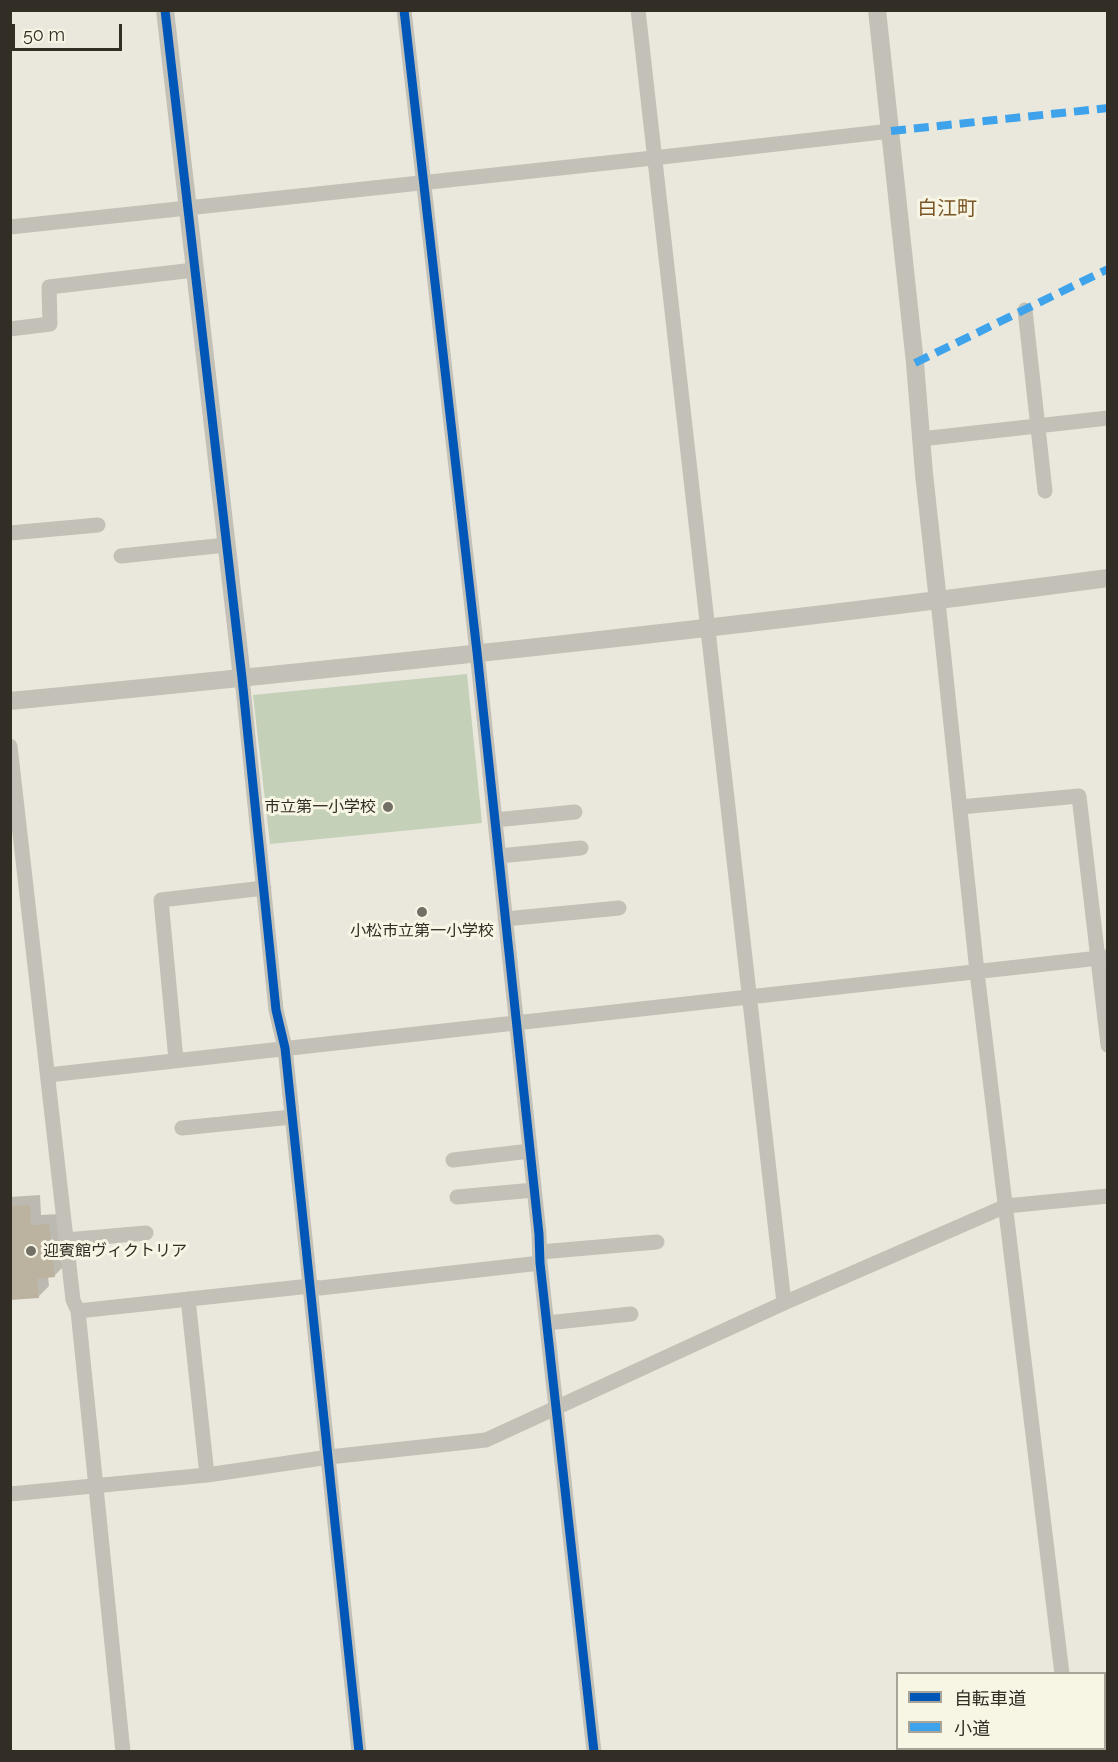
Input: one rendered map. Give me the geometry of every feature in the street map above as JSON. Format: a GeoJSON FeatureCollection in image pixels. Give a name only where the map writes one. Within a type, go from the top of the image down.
{"type":"FeatureCollection","features":[{"type":"Feature","properties":{"kind":"street"},"geometry":{"type":"LineString","coordinates":[[165,10],[242,678],[276,1010],[285,1048],[359,1752]]}},
{"type":"Feature","properties":{"kind":"street"},"geometry":{"type":"LineString","coordinates":[[404,10],[477,652],[594,1752]]}},
{"type":"Feature","properties":{"kind":"street"},"geometry":{"type":"LineString","coordinates":[[638,10],[784,1303]]}},
{"type":"Feature","properties":{"kind":"street"},"geometry":{"type":"LineString","coordinates":[[878,10],[977,972],[1062,1672]]}},
{"type":"Feature","properties":{"kind":"street"},"geometry":{"type":"LineString","coordinates":[[10,227],[891,131]]}},
{"type":"Feature","properties":{"kind":"street"},"geometry":{"type":"LineString","coordinates":[[10,329],[50,324],[49,287],[194,270]]}},
{"type":"Feature","properties":{"kind":"street"},"geometry":{"type":"LineString","coordinates":[[1025,310],[1045,491]]}},
{"type":"Feature","properties":{"kind":"street"},"geometry":{"type":"LineString","coordinates":[[921,439],[1107,418]]}},
{"type":"Feature","properties":{"kind":"street"},"geometry":{"type":"LineString","coordinates":[[10,533],[98,525]]}},
{"type":"Feature","properties":{"kind":"street"},"geometry":{"type":"LineString","coordinates":[[122,556],[226,545]]}},
{"type":"Feature","properties":{"kind":"street"},"geometry":{"type":"LineString","coordinates":[[10,701],[706,628],[938,601],[1107,578]]}},
{"type":"Feature","properties":{"kind":"street"},"geometry":{"type":"LineString","coordinates":[[10,746],[73,1300],[78,1311],[123,1752]]}},
{"type":"Feature","properties":{"kind":"street"},"geometry":{"type":"LineString","coordinates":[[960,807],[1079,796],[1103,958],[1107,1045]]}},
{"type":"Feature","properties":{"kind":"street"},"geometry":{"type":"LineString","coordinates":[[495,820],[576,812]]}},
{"type":"Feature","properties":{"kind":"street"},"geometry":{"type":"LineString","coordinates":[[499,856],[580,848]]}},
{"type":"Feature","properties":{"kind":"street"},"geometry":{"type":"LineString","coordinates":[[176,1060],[161,900],[264,888]]}},
{"type":"Feature","properties":{"kind":"street"},"geometry":{"type":"LineString","coordinates":[[505,919],[619,908]]}},
{"type":"Feature","properties":{"kind":"street"},"geometry":{"type":"LineString","coordinates":[[48,1075],[1103,958]]}},
{"type":"Feature","properties":{"kind":"street"},"geometry":{"type":"LineString","coordinates":[[182,1128],[292,1117]]}},
{"type":"Feature","properties":{"kind":"street"},"geometry":{"type":"LineString","coordinates":[[453,1160],[530,1151]]}},
{"type":"Feature","properties":{"kind":"street"},"geometry":{"type":"LineString","coordinates":[[457,1197],[534,1191]]}},
{"type":"Feature","properties":{"kind":"street"},"geometry":{"type":"LineString","coordinates":[[10,1494],[207,1475],[328,1457],[486,1440],[784,1303],[1006,1206],[1107,1196]]}},
{"type":"Feature","properties":{"kind":"street"},"geometry":{"type":"LineString","coordinates":[[66,1240],[146,1233]]}},
{"type":"Feature","properties":{"kind":"street"},"geometry":{"type":"LineString","coordinates":[[78,1311],[310,1286],[320,1288],[657,1242]]}},
{"type":"Feature","properties":{"kind":"street"},"geometry":{"type":"LineString","coordinates":[[188,1299],[207,1475]]}},
{"type":"Feature","properties":{"kind":"street"},"geometry":{"type":"LineString","coordinates":[[547,1323],[631,1314]]}},
{"type":"Feature","properties":{"kind":"green space"},"geometry":{"type":"Polygon","coordinates":[[[467,674],[482,823],[270,844],[253,695],[467,674]]]}},
{"type":"Feature","properties":{"kind":"building","name":"迎賓館ヴィクトリア"},"geometry":{"type":"Polygon","coordinates":[[[30,1205],[31,1225],[49,1224],[55,1277],[37,1279],[39,1298],[10,1300],[10,1206],[30,1205]]]}},
{"type":"Feature","properties":{"kind":"marked path"},"geometry":{"type":"LineString","coordinates":[[891,131],[1108,108]]}},
{"type":"Feature","properties":{"kind":"marked path"},"geometry":{"type":"LineString","coordinates":[[915,363],[1108,269]]}},
{"type":"Feature","properties":{"kind":"cycle path"},"geometry":{"type":"LineString","coordinates":[[165,10],[242,678],[276,1010],[285,1048],[359,1752]]}},
{"type":"Feature","properties":{"kind":"cycle path"},"geometry":{"type":"LineString","coordinates":[[404,10],[477,652],[539,1234],[540,1263],[594,1752]]}},
{"type":"Feature","properties":{"kind":"place","name":"市立第一小学校"},"geometry":{"type":"Point","coordinates":[388,807]}},
{"type":"Feature","properties":{"kind":"place","name":"小松市立第一小学校"},"geometry":{"type":"Point","coordinates":[422,912]}},
{"type":"Feature","properties":{"kind":"place","name":"迎賓館ヴィクトリア"},"geometry":{"type":"Point","coordinates":[31,1251]}},
{"type":"Feature","properties":{"kind":"district","name":"白江町"},"geometry":{"type":"Point","coordinates":[947,209]}}]}
